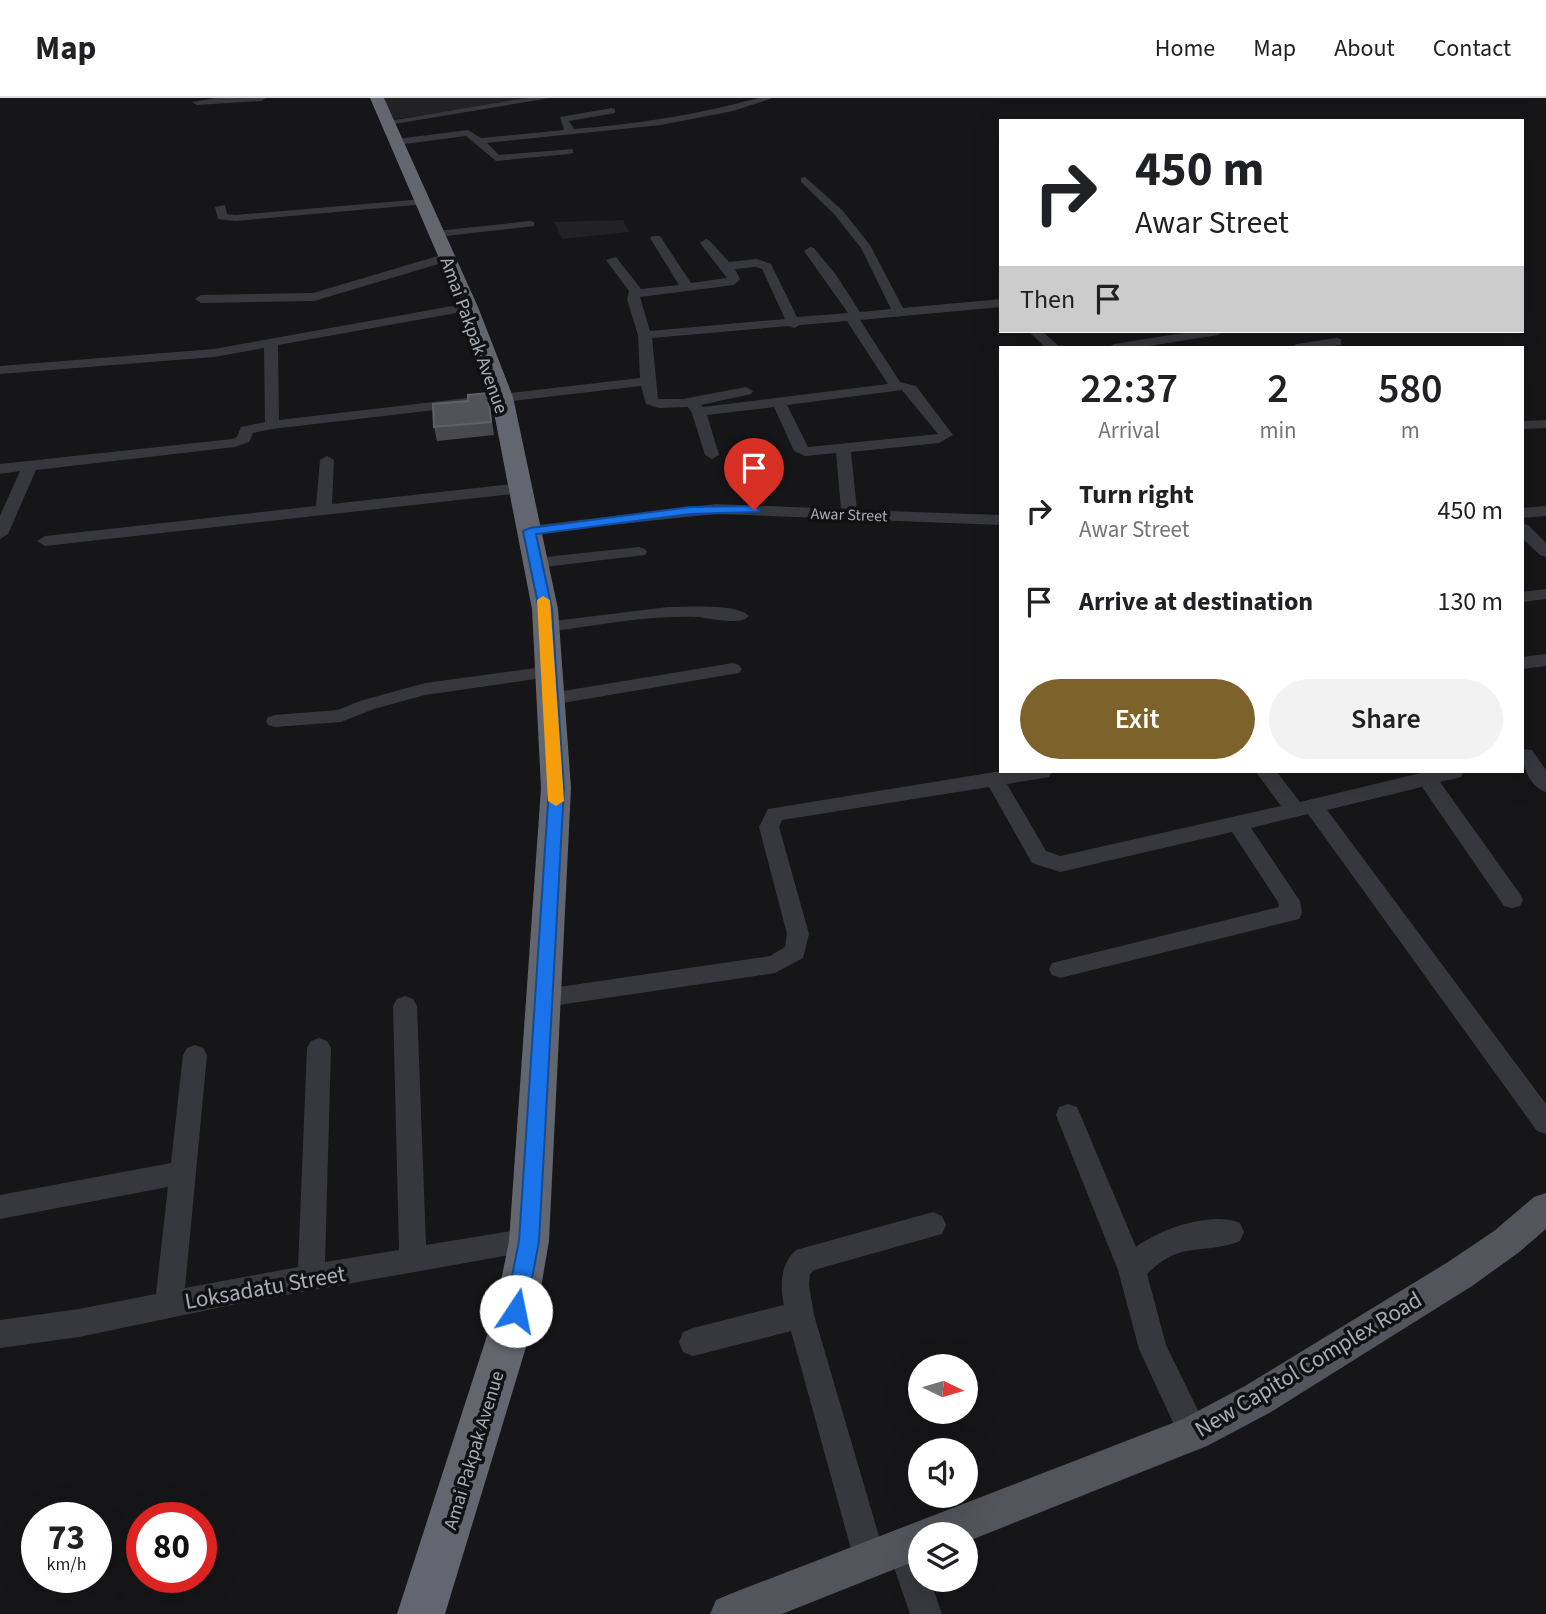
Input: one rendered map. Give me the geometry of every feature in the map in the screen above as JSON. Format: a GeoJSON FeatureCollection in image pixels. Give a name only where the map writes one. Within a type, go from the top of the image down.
{"type":"FeatureCollection","features":[{"type":"Feature","properties":{"kind":"highway","name":"Amai Pakpak Avenue"},"geometry":{"type":"LineString","coordinates":[[387,120],[470,307],[502,397],[530,531],[546,627],[556,788],[529,1241],[516,1311],[421,1614]]}},
{"type":"Feature","properties":{"kind":"main road","name":"New Capitol Complex Road"},"geometry":{"type":"LineString","coordinates":[[744,1612],[1194,1433],[1258,1399],[1460,1273],[1506,1242],[1546,1208]]}},
{"type":"Feature","properties":{"kind":"street"},"geometry":{"type":"LineString","coordinates":[[197,102],[261,98]]}},
{"type":"Feature","properties":{"kind":"street"},"geometry":{"type":"LineString","coordinates":[[387,120],[545,98]]}},
{"type":"Feature","properties":{"kind":"street"},"geometry":{"type":"LineString","coordinates":[[479,141],[688,116],[768,98]]}},
{"type":"Feature","properties":{"kind":"street"},"geometry":{"type":"LineString","coordinates":[[414,104],[419,117]]}},
{"type":"Feature","properties":{"kind":"street"},"geometry":{"type":"LineString","coordinates":[[570,132],[563,119],[612,111]]}},
{"type":"Feature","properties":{"kind":"street"},"geometry":{"type":"LineString","coordinates":[[387,120],[468,133],[496,158],[569,151]]}},
{"type":"Feature","properties":{"kind":"street"},"geometry":{"type":"LineString","coordinates":[[805,180],[838,212],[866,247],[899,313]]}},
{"type":"Feature","properties":{"kind":"street"},"geometry":{"type":"LineString","coordinates":[[280,205],[421,198]]}},
{"type":"Feature","properties":{"kind":"street"},"geometry":{"type":"LineString","coordinates":[[221,207],[222,217],[235,218],[421,198]]}},
{"type":"Feature","properties":{"kind":"street"},"geometry":{"type":"LineString","coordinates":[[201,299],[314,298],[442,246],[530,224]]}},
{"type":"Feature","properties":{"kind":"street"},"geometry":{"type":"LineString","coordinates":[[656,238],[687,287]]}},
{"type":"Feature","properties":{"kind":"street"},"geometry":{"type":"LineString","coordinates":[[706,243],[720,262],[727,266],[733,282],[637,293],[633,299],[645,335],[647,381],[653,403],[695,407],[779,403],[896,386],[911,389],[946,436],[939,439],[808,452],[800,450],[779,403]]}},
{"type":"Feature","properties":{"kind":"street"},"geometry":{"type":"LineString","coordinates":[[810,251],[832,278],[896,386]]}},
{"type":"Feature","properties":{"kind":"street"},"geometry":{"type":"LineString","coordinates":[[612,260],[637,293]]}},
{"type":"Feature","properties":{"kind":"street"},"geometry":{"type":"LineString","coordinates":[[727,266],[763,263],[794,324]]}},
{"type":"Feature","properties":{"kind":"street"},"geometry":{"type":"LineString","coordinates":[[645,335],[794,324],[999,303]]}},
{"type":"Feature","properties":{"kind":"street"},"geometry":{"type":"LineString","coordinates":[[0,370],[168,358],[222,351],[470,307]]}},
{"type":"Feature","properties":{"kind":"street"},"geometry":{"type":"LineString","coordinates":[[1037,333],[1052,346]]}},
{"type":"Feature","properties":{"kind":"street"},"geometry":{"type":"LineString","coordinates":[[1126,346],[1206,333]]}},
{"type":"Feature","properties":{"kind":"street"},"geometry":{"type":"LineString","coordinates":[[1326,333],[1340,345]]}},
{"type":"Feature","properties":{"kind":"street"},"geometry":{"type":"LineString","coordinates":[[271,341],[272,425]]}},
{"type":"Feature","properties":{"kind":"street"},"geometry":{"type":"LineString","coordinates":[[0,469],[236,443],[244,439],[246,430],[272,425],[647,381]]}},
{"type":"Feature","properties":{"kind":"street"},"geometry":{"type":"LineString","coordinates":[[695,407],[746,391]]}},
{"type":"Feature","properties":{"kind":"street"},"geometry":{"type":"LineString","coordinates":[[695,407],[712,455]]}},
{"type":"Feature","properties":{"kind":"street"},"geometry":{"type":"LineString","coordinates":[[1524,425],[1546,424]]}},
{"type":"Feature","properties":{"kind":"street"},"geometry":{"type":"LineString","coordinates":[[843,449],[848,478],[849,514]]}},
{"type":"Feature","properties":{"kind":"street"},"geometry":{"type":"LineString","coordinates":[[324,509],[327,460]]}},
{"type":"Feature","properties":{"kind":"street"},"geometry":{"type":"LineString","coordinates":[[0,534],[30,466]]}},
{"type":"Feature","properties":{"kind":"street"},"geometry":{"type":"LineString","coordinates":[[45,541],[521,488]]}},
{"type":"Feature","properties":{"kind":"street","name":"Awar Street"},"geometry":{"type":"LineString","coordinates":[[530,531],[690,510],[999,520]]}},
{"type":"Feature","properties":{"kind":"street"},"geometry":{"type":"LineString","coordinates":[[1524,513],[1546,511]]}},
{"type":"Feature","properties":{"kind":"street"},"geometry":{"type":"LineString","coordinates":[[1524,530],[1544,547]]}},
{"type":"Feature","properties":{"kind":"street"},"geometry":{"type":"LineString","coordinates":[[536,563],[639,552]]}},
{"type":"Feature","properties":{"kind":"street"},"geometry":{"type":"LineString","coordinates":[[1524,597],[1546,594]]}},
{"type":"Feature","properties":{"kind":"street"},"geometry":{"type":"LineString","coordinates":[[546,627],[700,610],[740,616]]}},
{"type":"Feature","properties":{"kind":"street"},"geometry":{"type":"LineString","coordinates":[[1524,663],[1546,660]]}},
{"type":"Feature","properties":{"kind":"street"},"geometry":{"type":"LineString","coordinates":[[275,721],[341,716],[367,705],[425,689],[656,680],[733,669]]}},
{"type":"Feature","properties":{"kind":"street"},"geometry":{"type":"LineString","coordinates":[[1546,750],[1524,756],[1546,785]]}},
{"type":"Feature","properties":{"kind":"street"},"geometry":{"type":"LineString","coordinates":[[545,998],[775,964],[795,952],[798,934],[769,827],[775,814],[786,810],[1036,773]]}},
{"type":"Feature","properties":{"kind":"street"},"geometry":{"type":"LineString","coordinates":[[1267,773],[1304,808],[1414,947],[1546,1123]]}},
{"type":"Feature","properties":{"kind":"street"},"geometry":{"type":"LineString","coordinates":[[995,780],[1039,857],[1060,864],[1304,808],[1410,778],[1447,773]]}},
{"type":"Feature","properties":{"kind":"street"},"geometry":{"type":"LineString","coordinates":[[1410,778],[1511,900]]}},
{"type":"Feature","properties":{"kind":"street"},"geometry":{"type":"LineString","coordinates":[[1060,969],[1291,913],[1289,901],[1236,822]]}},
{"type":"Feature","properties":{"kind":"street"},"geometry":{"type":"LineString","coordinates":[[405,1006],[413,1261]]}},
{"type":"Feature","properties":{"kind":"street"},"geometry":{"type":"LineString","coordinates":[[311,1278],[319,1048]]}},
{"type":"Feature","properties":{"kind":"street"},"geometry":{"type":"LineString","coordinates":[[169,1305],[195,1055]]}},
{"type":"Feature","properties":{"kind":"street"},"geometry":{"type":"LineString","coordinates":[[1068,1115],[1132,1270],[1153,1349],[1194,1433]]}},
{"type":"Feature","properties":{"kind":"street"},"geometry":{"type":"LineString","coordinates":[[0,1207],[184,1172]]}},
{"type":"Feature","properties":{"kind":"street"},"geometry":{"type":"LineString","coordinates":[[926,1614],[907,1545],[800,1315],[795,1274],[798,1265],[806,1259],[933,1226]]}},
{"type":"Feature","properties":{"kind":"street"},"geometry":{"type":"LineString","coordinates":[[1132,1270],[1157,1245],[1177,1238],[1231,1232]]}},
{"type":"Feature","properties":{"kind":"street","name":"Loksadatu Street"},"geometry":{"type":"LineString","coordinates":[[0,1334],[79,1323],[311,1278],[529,1241]]}},
{"type":"Feature","properties":{"kind":"street"},"geometry":{"type":"LineString","coordinates":[[693,1342],[800,1315]]}},
{"type":"Feature","properties":{"kind":"shaded area"},"geometry":{"type":"Polygon","coordinates":[[[383,98],[545,98],[394,119],[383,98]]]}},
{"type":"Feature","properties":{"kind":"shaded area"},"geometry":{"type":"Polygon","coordinates":[[[623,220],[629,232],[562,239],[554,222],[623,220]]]}},
{"type":"Feature","properties":{"kind":"building"},"geometry":{"type":"Polygon","coordinates":[[[488,393],[491,422],[434,427],[433,404],[468,401],[468,395],[488,393]]]}},
{"type":"Feature","properties":{"kind":"slow traffic"},"geometry":{"type":"LineString","coordinates":[[543,600],[556,801]]}},
{"type":"Feature","properties":{"kind":"route"},"geometry":{"type":"LineString","coordinates":[[516,1311],[529,1241],[555,852],[556,788],[545,609],[530,531],[690,510],[754,510]]}}]}
